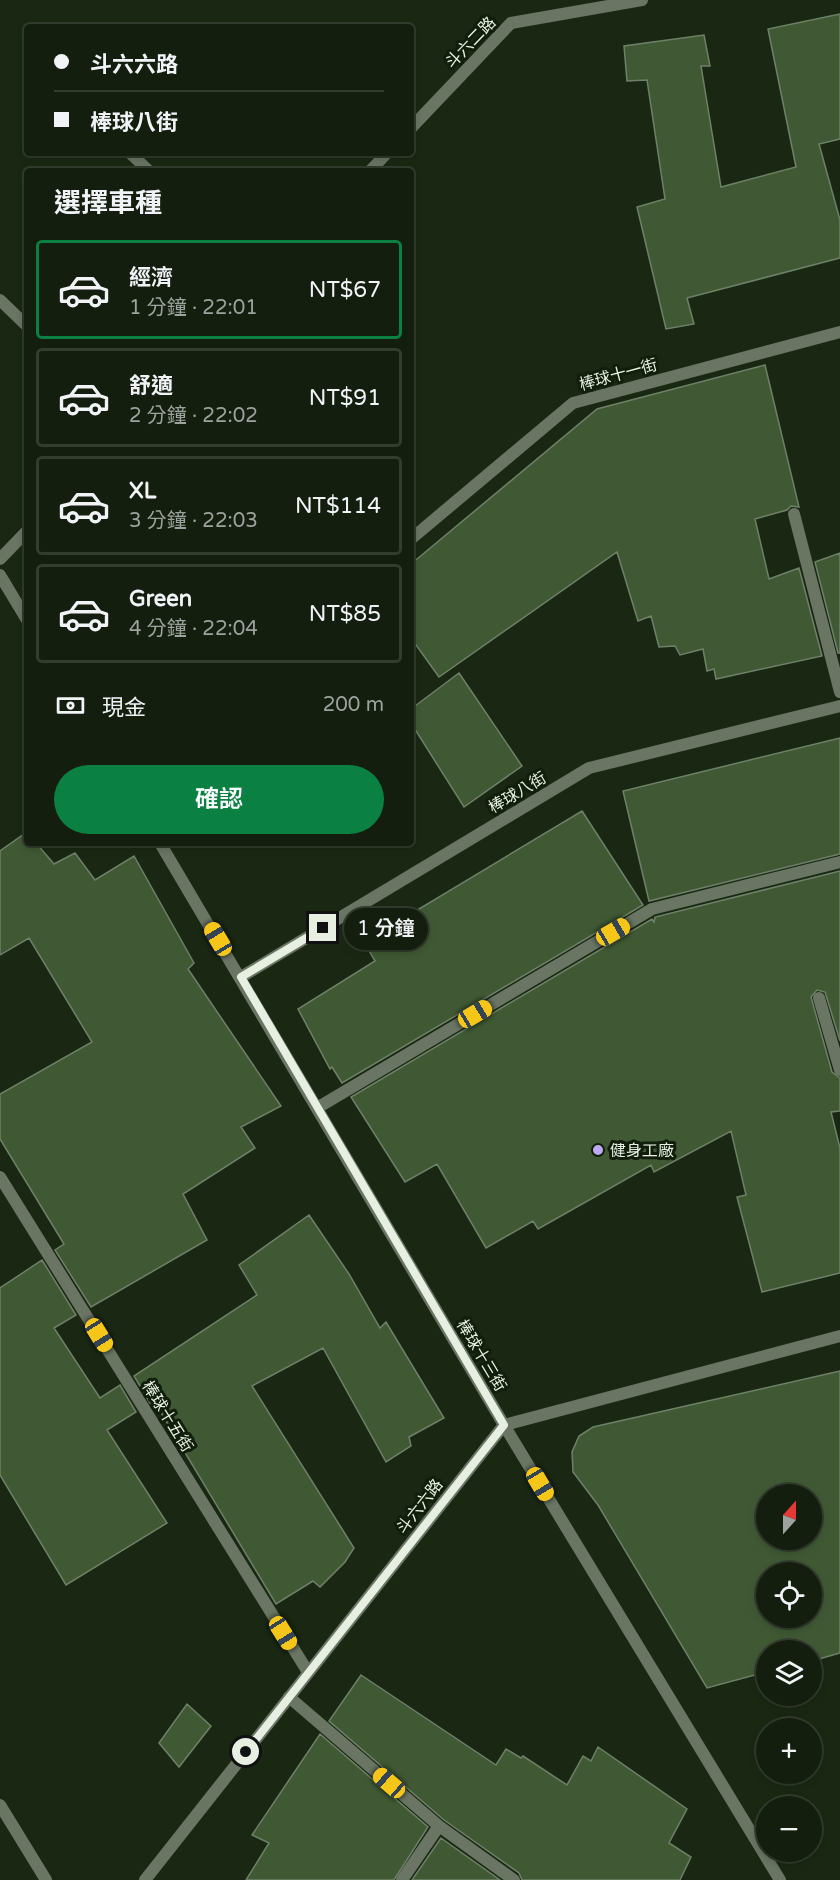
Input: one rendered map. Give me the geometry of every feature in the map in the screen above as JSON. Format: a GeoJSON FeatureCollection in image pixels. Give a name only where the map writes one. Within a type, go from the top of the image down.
{"type":"FeatureCollection","features":[{"type":"Feature","properties":{"kind":"street","name":"斗六二路"},"geometry":{"type":"LineString","coordinates":[[414,125],[511,23],[642,0]]}},
{"type":"Feature","properties":{"kind":"street"},"geometry":{"type":"LineString","coordinates":[[133,156],[146,168]]}},
{"type":"Feature","properties":{"kind":"street"},"geometry":{"type":"LineString","coordinates":[[373,168],[384,156]]}},
{"type":"Feature","properties":{"kind":"street"},"geometry":{"type":"LineString","coordinates":[[0,300],[24,323]]}},
{"type":"Feature","properties":{"kind":"street","name":"棒球十一街"},"geometry":{"type":"LineString","coordinates":[[414,536],[573,404],[840,332]]}},
{"type":"Feature","properties":{"kind":"street"},"geometry":{"type":"LineString","coordinates":[[794,514],[840,692]]}},
{"type":"Feature","properties":{"kind":"street"},"geometry":{"type":"LineString","coordinates":[[0,560],[24,534]]}},
{"type":"Feature","properties":{"kind":"street"},"geometry":{"type":"LineString","coordinates":[[0,575],[24,615]]}},
{"type":"Feature","properties":{"kind":"street","name":"棒球八街"},"geometry":{"type":"LineString","coordinates":[[241,977],[589,768],[840,706]]}},
{"type":"Feature","properties":{"kind":"street","name":"棒球十三街"},"geometry":{"type":"LineString","coordinates":[[162,846],[504,1425],[780,1880]]}},
{"type":"Feature","properties":{"kind":"street"},"geometry":{"type":"LineString","coordinates":[[317,1107],[652,909],[840,862]]}},
{"type":"Feature","properties":{"kind":"street"},"geometry":{"type":"LineString","coordinates":[[819,998],[840,1070]]}},
{"type":"Feature","properties":{"kind":"street","name":"棒球十五街"},"geometry":{"type":"LineString","coordinates":[[0,1177],[308,1672]]}},
{"type":"Feature","properties":{"kind":"street"},"geometry":{"type":"LineString","coordinates":[[504,1425],[840,1336]]}},
{"type":"Feature","properties":{"kind":"street","name":"斗六六路"},"geometry":{"type":"LineString","coordinates":[[145,1880],[504,1425]]}},
{"type":"Feature","properties":{"kind":"street"},"geometry":{"type":"LineString","coordinates":[[289,1697],[440,1826],[514,1880]]}},
{"type":"Feature","properties":{"kind":"street"},"geometry":{"type":"LineString","coordinates":[[0,1805],[46,1880]]}},
{"type":"Feature","properties":{"kind":"street"},"geometry":{"type":"LineString","coordinates":[[402,1880],[440,1826]]}},
{"type":"Feature","properties":{"kind":"building"},"geometry":{"type":"Polygon","coordinates":[[[840,14],[840,139],[819,144],[840,220],[840,258],[687,298],[694,324],[666,329],[637,207],[665,199],[647,80],[627,81],[624,46],[704,35],[710,66],[701,66],[721,187],[796,167],[768,29],[840,14]]]}},
{"type":"Feature","properties":{"kind":"building"},"geometry":{"type":"Polygon","coordinates":[[[765,365],[799,507],[791,506],[787,510],[755,519],[769,579],[799,568],[822,656],[716,679],[714,669],[707,671],[703,649],[680,655],[675,646],[659,647],[651,616],[638,621],[617,552],[439,677],[414,642],[414,562],[597,409],[765,365]]]}},
{"type":"Feature","properties":{"kind":"building"},"geometry":{"type":"Polygon","coordinates":[[[840,553],[840,653],[838,653],[815,562],[840,553]]]}},
{"type":"Feature","properties":{"kind":"building"},"geometry":{"type":"Polygon","coordinates":[[[459,673],[522,766],[464,807],[414,728],[414,707],[459,673]]]}},
{"type":"Feature","properties":{"kind":"building"},"geometry":{"type":"Polygon","coordinates":[[[840,738],[840,854],[649,901],[623,791],[840,738]]]}},
{"type":"Feature","properties":{"kind":"building"},"geometry":{"type":"Polygon","coordinates":[[[582,811],[643,905],[342,1083],[332,1067],[330,1069],[298,1009],[375,961],[364,942],[582,811]]]}},
{"type":"Feature","properties":{"kind":"building"},"geometry":{"type":"Polygon","coordinates":[[[24,834],[24,846],[39,846],[54,864],[75,853],[95,880],[134,856],[194,963],[188,969],[281,1106],[241,1127],[255,1148],[183,1194],[207,1240],[91,1307],[55,1250],[64,1244],[0,1139],[0,1094],[92,1042],[29,938],[0,955],[0,851],[24,834]]]}},
{"type":"Feature","properties":{"kind":"building"},"geometry":{"type":"Polygon","coordinates":[[[840,871],[840,1041],[825,992],[817,990],[811,997],[832,1072],[840,1078],[840,1111],[831,1112],[840,1148],[840,1273],[762,1292],[737,1197],[746,1195],[731,1131],[654,1172],[651,1165],[538,1229],[533,1221],[486,1248],[437,1164],[405,1182],[351,1097],[652,919],[654,922],[655,917],[840,871]]]}},
{"type":"Feature","properties":{"kind":"building"},"geometry":{"type":"Polygon","coordinates":[[[309,1215],[349,1274],[380,1328],[386,1322],[444,1418],[409,1437],[411,1446],[386,1462],[323,1348],[252,1386],[354,1548],[345,1562],[320,1587],[313,1581],[276,1604],[154,1401],[150,1403],[134,1376],[257,1295],[239,1265],[309,1215]]]}},
{"type":"Feature","properties":{"kind":"building"},"geometry":{"type":"Polygon","coordinates":[[[42,1260],[76,1315],[54,1328],[100,1398],[120,1385],[136,1412],[107,1430],[167,1523],[66,1585],[0,1475],[0,1288],[42,1260]]]}},
{"type":"Feature","properties":{"kind":"building"},"geometry":{"type":"Polygon","coordinates":[[[840,1371],[840,1653],[822,1658],[822,1640],[756,1640],[756,1675],[707,1688],[598,1505],[573,1472],[572,1452],[579,1436],[593,1427],[840,1371]]]}},
{"type":"Feature","properties":{"kind":"building"},"geometry":{"type":"Polygon","coordinates":[[[361,1675],[496,1765],[506,1749],[521,1758],[523,1756],[567,1785],[583,1756],[591,1761],[598,1747],[687,1809],[669,1843],[691,1857],[680,1880],[522,1880],[519,1873],[444,1820],[329,1721],[361,1675]]]}},
{"type":"Feature","properties":{"kind":"building"},"geometry":{"type":"Polygon","coordinates":[[[187,1704],[211,1726],[179,1767],[159,1743],[187,1704]]]}},
{"type":"Feature","properties":{"kind":"building"},"geometry":{"type":"Polygon","coordinates":[[[320,1734],[428,1827],[394,1880],[246,1880],[269,1843],[252,1835],[320,1734]]]}},
{"type":"Feature","properties":{"kind":"building"},"geometry":{"type":"Polygon","coordinates":[[[441,1838],[500,1880],[412,1880],[441,1838]]]}},
{"type":"Feature","properties":{"kind":"place","name":"健身工廠"},"geometry":{"type":"Point","coordinates":[598,1150]}},
{"type":"Feature","properties":{"kind":"route"},"geometry":{"type":"LineString","coordinates":[[246,1752],[504,1425],[241,977],[323,928]]}}]}
